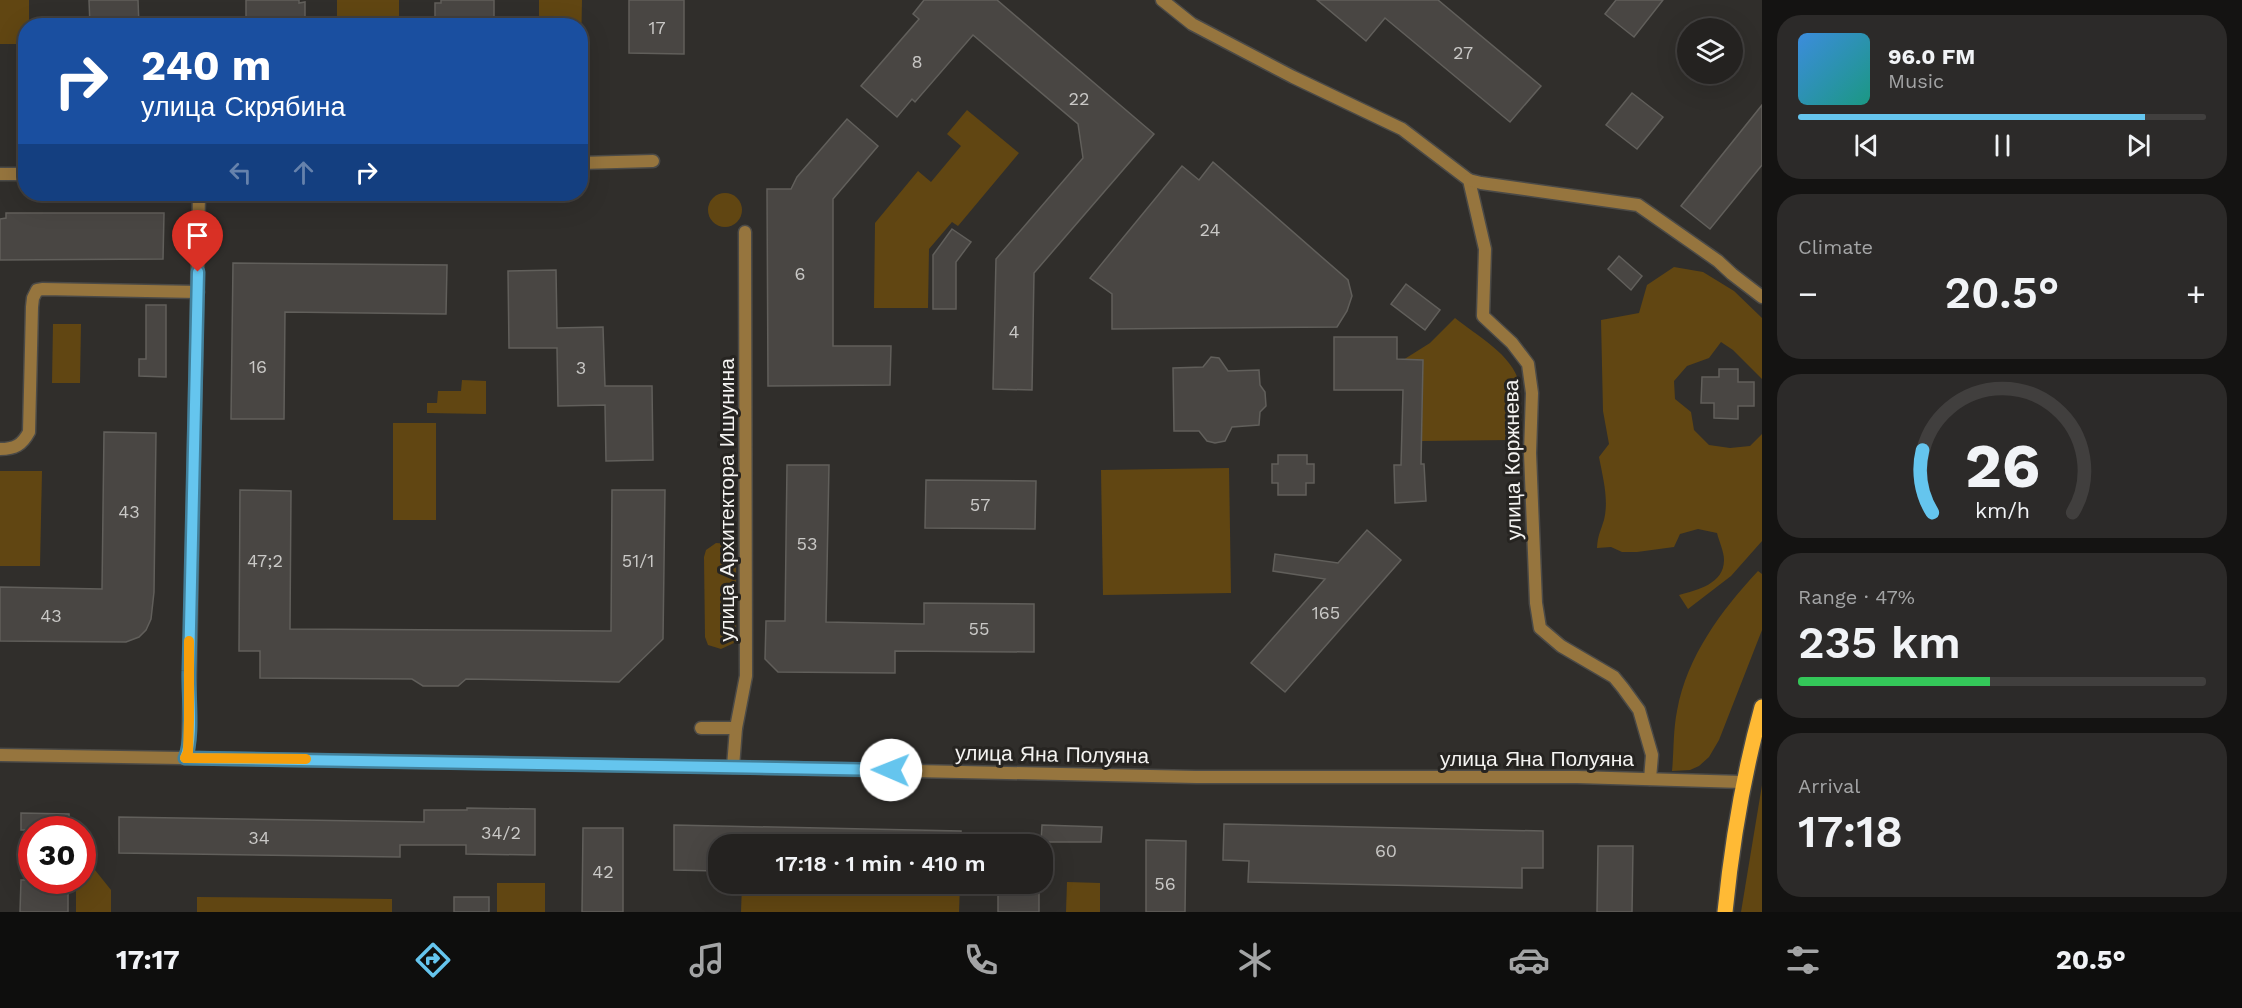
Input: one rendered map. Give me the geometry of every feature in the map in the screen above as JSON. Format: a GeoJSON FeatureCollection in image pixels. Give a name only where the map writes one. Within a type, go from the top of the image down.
{"type":"FeatureCollection","features":[{"type":"Feature","properties":{"kind":"main road"},"geometry":{"type":"LineString","coordinates":[[1725,912],[1733,835],[1743,782],[1762,707]]}},
{"type":"Feature","properties":{"kind":"street"},"geometry":{"type":"LineString","coordinates":[[1162,0],[1192,24],[1293,77],[1402,129],[1469,180],[1638,205],[1718,261],[1762,297]]}},
{"type":"Feature","properties":{"kind":"street"},"geometry":{"type":"LineString","coordinates":[[588,163],[653,161]]}},
{"type":"Feature","properties":{"kind":"street"},"geometry":{"type":"LineString","coordinates":[[0,174],[18,174]]}},
{"type":"Feature","properties":{"kind":"street","name":"улица Коржнева"},"geometry":{"type":"LineString","coordinates":[[1469,180],[1485,249],[1483,316],[1512,343],[1528,364],[1532,393],[1530,453],[1536,603],[1540,628],[1561,646],[1614,677],[1623,688],[1638,710],[1652,755],[1650,778]]}},
{"type":"Feature","properties":{"kind":"street"},"geometry":{"type":"LineString","coordinates":[[185,758],[188,752],[189,720],[199,201]]}},
{"type":"Feature","properties":{"kind":"street","name":"улица Архитектора Ишунина"},"geometry":{"type":"LineString","coordinates":[[733,767],[736,728],[746,676],[745,232]]}},
{"type":"Feature","properties":{"kind":"street"},"geometry":{"type":"LineString","coordinates":[[0,449],[11,449],[20,445],[29,432],[33,298],[37,290],[198,292]]}},
{"type":"Feature","properties":{"kind":"street"},"geometry":{"type":"LineString","coordinates":[[700,728],[736,728]]}},
{"type":"Feature","properties":{"kind":"street","name":"улица Яна Полуяна"},"geometry":{"type":"LineString","coordinates":[[0,755],[1196,777],[1650,778],[1743,782]]}},
{"type":"Feature","properties":{"kind":"shaded area"},"geometry":{"type":"Polygon","coordinates":[[[0,0],[29,0],[29,18],[18,18],[18,44],[0,44],[0,0]]]}},
{"type":"Feature","properties":{"kind":"shaded area"},"geometry":{"type":"Polygon","coordinates":[[[337,0],[399,0],[399,18],[337,18],[337,0]]]}},
{"type":"Feature","properties":{"kind":"shaded area"},"geometry":{"type":"Polygon","coordinates":[[[539,0],[582,0],[582,18],[539,18],[539,0]]]}},
{"type":"Feature","properties":{"kind":"shaded area"},"geometry":{"type":"Polygon","coordinates":[[[967,110],[1019,153],[958,226],[952,222],[929,249],[928,308],[874,308],[875,223],[918,171],[931,182],[961,146],[947,134],[967,110]]]}},
{"type":"Feature","properties":{"kind":"shaded area"},"geometry":{"type":"Polygon","coordinates":[[[725,193],[737,198],[742,210],[737,222],[725,227],[713,222],[708,210],[713,198],[725,193]]]}},
{"type":"Feature","properties":{"kind":"shaded area"},"geometry":{"type":"Polygon","coordinates":[[[1674,267],[1703,272],[1734,291],[1762,318],[1762,379],[1733,350],[1721,342],[1709,358],[1687,366],[1674,381],[1675,399],[1691,412],[1694,430],[1709,445],[1730,448],[1750,446],[1762,434],[1762,541],[1731,576],[1688,609],[1679,595],[1708,585],[1720,575],[1723,568],[1724,557],[1717,533],[1698,529],[1680,534],[1674,547],[1637,552],[1622,552],[1611,547],[1597,548],[1606,505],[1599,457],[1609,444],[1603,411],[1601,320],[1639,313],[1647,285],[1674,267]]]}},
{"type":"Feature","properties":{"kind":"shaded area"},"geometry":{"type":"Polygon","coordinates":[[[1455,318],[1493,346],[1515,373],[1520,389],[1520,408],[1518,434],[1512,440],[1421,441],[1423,361],[1403,360],[1430,343],[1455,318]]]}},
{"type":"Feature","properties":{"kind":"shaded area"},"geometry":{"type":"Polygon","coordinates":[[[53,324],[81,324],[80,383],[52,383],[53,324]]]}},
{"type":"Feature","properties":{"kind":"shaded area"},"geometry":{"type":"Polygon","coordinates":[[[462,380],[486,381],[486,414],[427,413],[427,403],[437,403],[438,391],[461,391],[462,380]]]}},
{"type":"Feature","properties":{"kind":"shaded area"},"geometry":{"type":"Polygon","coordinates":[[[393,423],[436,423],[436,520],[393,520],[393,423]]]}},
{"type":"Feature","properties":{"kind":"shaded area"},"geometry":{"type":"Polygon","coordinates":[[[1229,468],[1231,593],[1103,595],[1101,470],[1229,468]]]}},
{"type":"Feature","properties":{"kind":"shaded area"},"geometry":{"type":"Polygon","coordinates":[[[0,471],[42,471],[40,566],[0,566],[0,471]]]}},
{"type":"Feature","properties":{"kind":"shaded area"},"geometry":{"type":"Polygon","coordinates":[[[716,543],[730,544],[736,553],[736,636],[734,643],[721,649],[708,645],[705,637],[704,557],[706,550],[716,543]]]}},
{"type":"Feature","properties":{"kind":"shaded area"},"geometry":{"type":"Polygon","coordinates":[[[1758,571],[1762,574],[1762,630],[1719,740],[1709,757],[1699,766],[1690,770],[1672,771],[1676,718],[1682,691],[1697,653],[1719,618],[1758,571]]]}},
{"type":"Feature","properties":{"kind":"shaded area"},"geometry":{"type":"Polygon","coordinates":[[[1762,785],[1762,912],[1741,912],[1762,785]]]}},
{"type":"Feature","properties":{"kind":"shaded area"},"geometry":{"type":"Polygon","coordinates":[[[96,871],[111,890],[111,912],[76,912],[76,894],[96,894],[96,871]]]}},
{"type":"Feature","properties":{"kind":"shaded area"},"geometry":{"type":"Polygon","coordinates":[[[1067,882],[1100,883],[1100,912],[1066,912],[1067,882]]]}},
{"type":"Feature","properties":{"kind":"shaded area"},"geometry":{"type":"Polygon","coordinates":[[[497,883],[545,883],[545,912],[497,912],[497,883]]]}},
{"type":"Feature","properties":{"kind":"shaded area"},"geometry":{"type":"Polygon","coordinates":[[[742,894],[960,894],[959,912],[741,912],[742,894]]]}},
{"type":"Feature","properties":{"kind":"shaded area"},"geometry":{"type":"Polygon","coordinates":[[[197,897],[392,899],[392,912],[197,912],[197,897]]]}},
{"type":"Feature","properties":{"kind":"building"},"geometry":{"type":"Polygon","coordinates":[[[89,0],[138,0],[139,18],[90,18],[89,0]]]}},
{"type":"Feature","properties":{"kind":"building"},"geometry":{"type":"Polygon","coordinates":[[[246,0],[305,2],[305,18],[246,18],[246,0]]]}},
{"type":"Feature","properties":{"kind":"building"},"geometry":{"type":"Polygon","coordinates":[[[441,0],[494,0],[494,18],[435,18],[435,3],[441,3],[441,0]]]}},
{"type":"Feature","properties":{"kind":"building"},"geometry":{"type":"Polygon","coordinates":[[[629,0],[684,0],[684,54],[629,53],[629,0]]]}},
{"type":"Feature","properties":{"kind":"building"},"geometry":{"type":"Polygon","coordinates":[[[924,0],[997,0],[1154,134],[1034,273],[1032,390],[993,389],[996,259],[1083,158],[1078,124],[973,35],[915,102],[912,99],[897,117],[861,86],[919,19],[913,14],[924,0]]]}},
{"type":"Feature","properties":{"kind":"building"},"geometry":{"type":"Polygon","coordinates":[[[1317,0],[1438,0],[1541,86],[1510,122],[1385,18],[1366,41],[1317,0]]]}},
{"type":"Feature","properties":{"kind":"building"},"geometry":{"type":"Polygon","coordinates":[[[1616,0],[1663,0],[1634,37],[1605,14],[1616,0]]]}},
{"type":"Feature","properties":{"kind":"building"},"geometry":{"type":"Polygon","coordinates":[[[1632,93],[1663,117],[1637,149],[1606,125],[1632,93]]]}},
{"type":"Feature","properties":{"kind":"building"},"geometry":{"type":"Polygon","coordinates":[[[1762,105],[1762,165],[1710,229],[1681,206],[1762,105]]]}},
{"type":"Feature","properties":{"kind":"building"},"geometry":{"type":"Polygon","coordinates":[[[847,119],[878,146],[833,199],[833,346],[891,346],[890,385],[768,386],[767,189],[791,189],[797,177],[847,119]]]}},
{"type":"Feature","properties":{"kind":"building"},"geometry":{"type":"Polygon","coordinates":[[[1213,162],[1348,280],[1352,296],[1347,311],[1337,327],[1112,329],[1112,294],[1090,278],[1182,166],[1199,180],[1213,162]]]}},
{"type":"Feature","properties":{"kind":"building"},"geometry":{"type":"Polygon","coordinates":[[[6,213],[164,213],[163,259],[0,260],[0,219],[6,218],[6,213]]]}},
{"type":"Feature","properties":{"kind":"building"},"geometry":{"type":"Polygon","coordinates":[[[952,229],[971,242],[956,262],[956,309],[933,309],[933,255],[952,229]]]}},
{"type":"Feature","properties":{"kind":"building"},"geometry":{"type":"Polygon","coordinates":[[[1619,256],[1642,276],[1631,290],[1608,269],[1619,256]]]}},
{"type":"Feature","properties":{"kind":"building"},"geometry":{"type":"Polygon","coordinates":[[[233,263],[447,265],[446,314],[285,312],[284,419],[231,419],[233,263]]]}},
{"type":"Feature","properties":{"kind":"building"},"geometry":{"type":"Polygon","coordinates":[[[556,270],[557,328],[603,327],[605,386],[652,386],[653,460],[606,461],[605,405],[558,406],[557,348],[509,348],[508,271],[556,270]]]}},
{"type":"Feature","properties":{"kind":"building"},"geometry":{"type":"Polygon","coordinates":[[[1406,284],[1440,310],[1425,330],[1391,304],[1406,284]]]}},
{"type":"Feature","properties":{"kind":"building"},"geometry":{"type":"Polygon","coordinates":[[[146,305],[166,305],[166,377],[139,376],[139,359],[146,359],[146,305]]]}},
{"type":"Feature","properties":{"kind":"building"},"geometry":{"type":"Polygon","coordinates":[[[1334,337],[1397,337],[1397,359],[1423,360],[1421,464],[1424,464],[1426,501],[1395,503],[1394,465],[1401,465],[1403,390],[1334,390],[1334,337]]]}},
{"type":"Feature","properties":{"kind":"building"},"geometry":{"type":"Polygon","coordinates":[[[1211,357],[1219,358],[1228,371],[1259,370],[1260,385],[1265,392],[1266,406],[1260,412],[1259,425],[1232,427],[1225,441],[1215,443],[1207,441],[1199,431],[1174,431],[1173,368],[1203,367],[1211,357]]]}},
{"type":"Feature","properties":{"kind":"building"},"geometry":{"type":"Polygon","coordinates":[[[1719,369],[1738,369],[1738,382],[1754,382],[1754,406],[1738,406],[1738,419],[1714,418],[1714,403],[1701,403],[1702,377],[1719,377],[1719,369]]]}},
{"type":"Feature","properties":{"kind":"building"},"geometry":{"type":"Polygon","coordinates":[[[104,432],[156,433],[154,592],[151,619],[146,630],[139,637],[126,642],[0,641],[0,587],[102,589],[104,432]]]}},
{"type":"Feature","properties":{"kind":"building"},"geometry":{"type":"Polygon","coordinates":[[[1278,455],[1307,455],[1307,464],[1314,464],[1314,483],[1306,483],[1306,495],[1278,495],[1278,483],[1272,483],[1272,464],[1278,464],[1278,455]]]}},
{"type":"Feature","properties":{"kind":"building"},"geometry":{"type":"Polygon","coordinates":[[[787,465],[829,465],[826,622],[924,624],[924,603],[1034,604],[1034,652],[895,651],[895,673],[778,672],[765,659],[766,621],[785,621],[787,465]]]}},
{"type":"Feature","properties":{"kind":"building"},"geometry":{"type":"Polygon","coordinates":[[[926,480],[1036,481],[1035,529],[925,528],[926,480]]]}},
{"type":"Feature","properties":{"kind":"building"},"geometry":{"type":"Polygon","coordinates":[[[240,490],[291,491],[290,629],[611,631],[612,490],[665,490],[663,639],[619,682],[466,679],[458,686],[423,686],[412,679],[260,678],[260,651],[239,651],[240,490]]]}},
{"type":"Feature","properties":{"kind":"building"},"geometry":{"type":"Polygon","coordinates":[[[1367,530],[1401,560],[1285,692],[1251,663],[1325,579],[1273,571],[1275,554],[1338,563],[1367,530]]]}},
{"type":"Feature","properties":{"kind":"building"},"geometry":{"type":"Polygon","coordinates":[[[467,808],[535,809],[535,855],[466,854],[466,845],[400,845],[400,857],[119,853],[119,817],[424,822],[424,810],[467,810],[467,808]]]}},
{"type":"Feature","properties":{"kind":"building"},"geometry":{"type":"Polygon","coordinates":[[[21,813],[69,814],[69,816],[21,816],[21,813]]]}},
{"type":"Feature","properties":{"kind":"building"},"geometry":{"type":"Polygon","coordinates":[[[1224,824],[1543,831],[1543,868],[1522,868],[1522,888],[1248,882],[1249,861],[1223,860],[1224,824]]]}},
{"type":"Feature","properties":{"kind":"building"},"geometry":{"type":"Polygon","coordinates":[[[674,825],[961,831],[961,834],[708,834],[708,871],[674,870],[674,825]]]}},
{"type":"Feature","properties":{"kind":"building"},"geometry":{"type":"Polygon","coordinates":[[[1042,825],[1102,827],[1101,842],[1053,842],[1053,834],[1041,834],[1042,825]]]}},
{"type":"Feature","properties":{"kind":"building"},"geometry":{"type":"Polygon","coordinates":[[[583,828],[623,828],[623,912],[582,912],[583,828]]]}},
{"type":"Feature","properties":{"kind":"building"},"geometry":{"type":"Polygon","coordinates":[[[1146,840],[1186,841],[1185,912],[1146,912],[1146,840]]]}},
{"type":"Feature","properties":{"kind":"building"},"geometry":{"type":"Polygon","coordinates":[[[1598,846],[1633,846],[1632,912],[1597,912],[1598,846]]]}},
{"type":"Feature","properties":{"kind":"building"},"geometry":{"type":"Polygon","coordinates":[[[21,894],[68,894],[68,912],[20,912],[21,894]]]}},
{"type":"Feature","properties":{"kind":"building"},"geometry":{"type":"Polygon","coordinates":[[[998,894],[1039,894],[1039,912],[998,912],[998,894]]]}},
{"type":"Feature","properties":{"kind":"building"},"geometry":{"type":"Polygon","coordinates":[[[454,897],[489,897],[489,912],[454,912],[454,897]]]}},
{"type":"Feature","properties":{"kind":"slow traffic"},"geometry":{"type":"LineString","coordinates":[[189,641],[188,752],[185,758],[306,759]]}},
{"type":"Feature","properties":{"kind":"route"},"geometry":{"type":"LineString","coordinates":[[198,272],[189,720],[188,752],[185,758],[891,770]]}}]}
